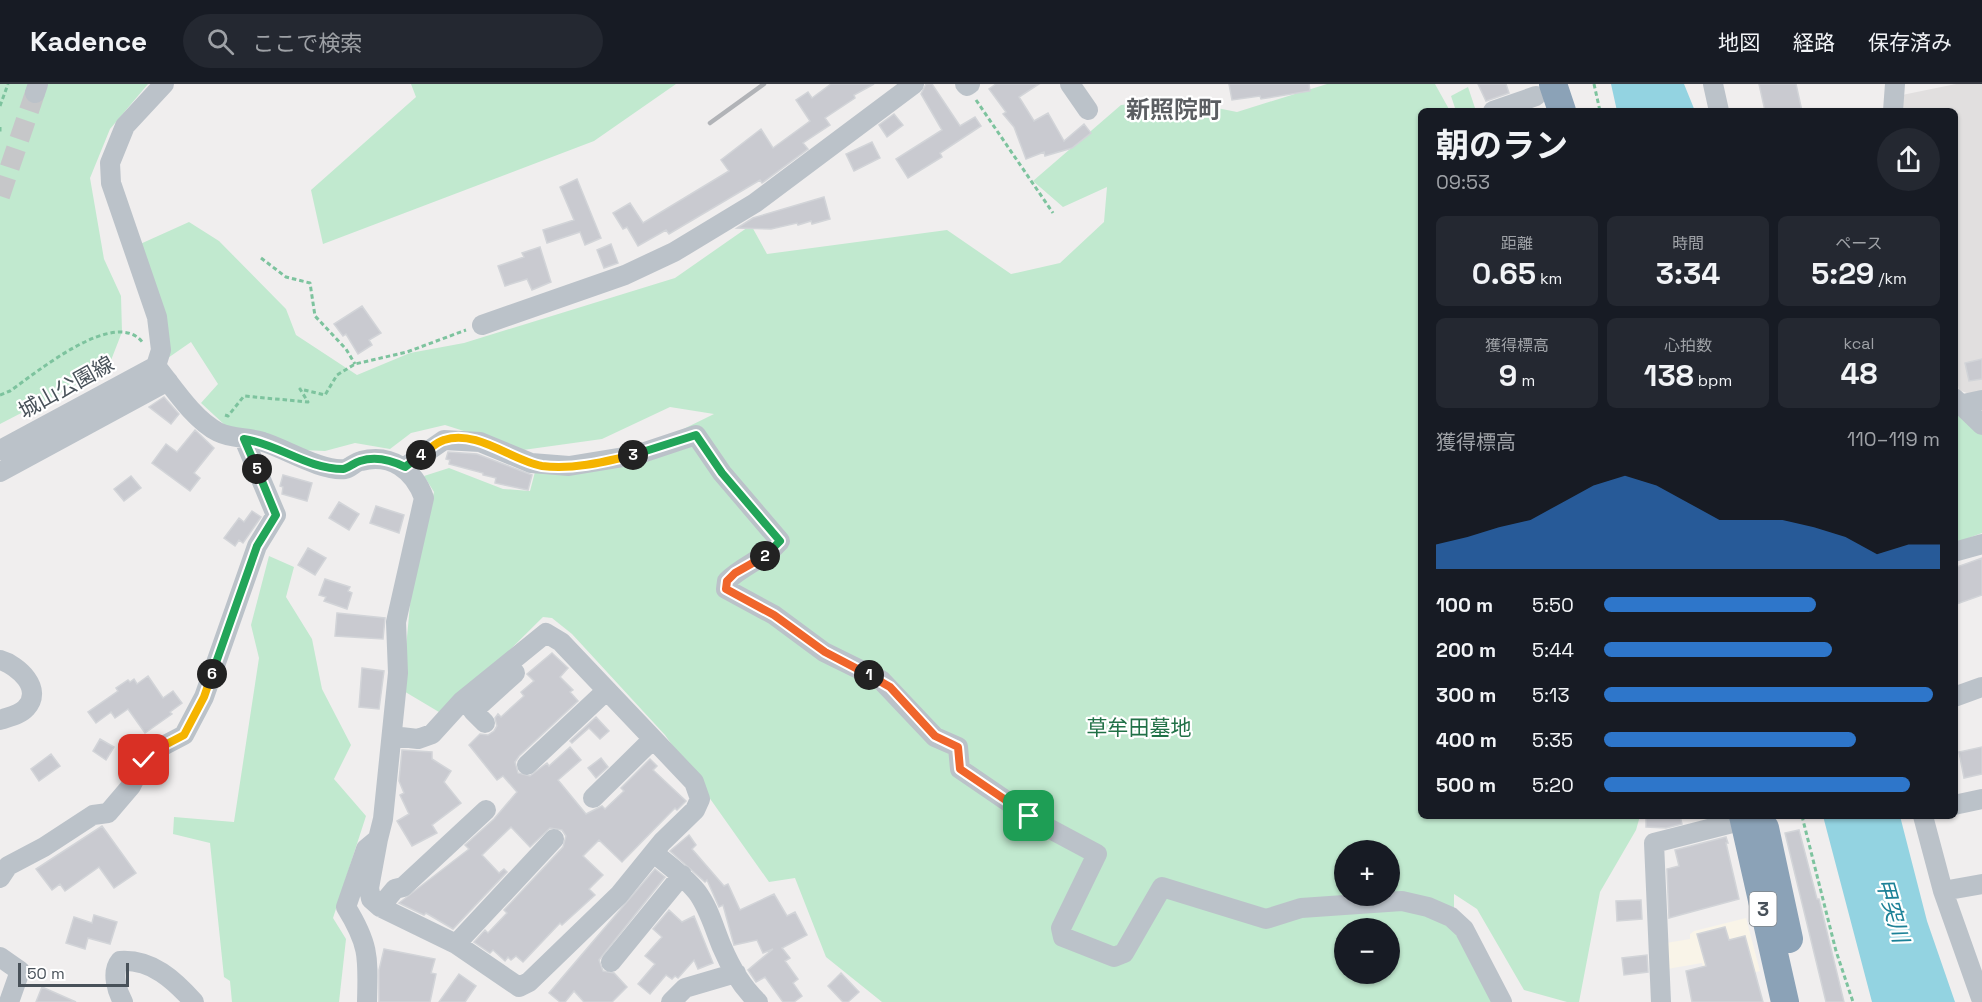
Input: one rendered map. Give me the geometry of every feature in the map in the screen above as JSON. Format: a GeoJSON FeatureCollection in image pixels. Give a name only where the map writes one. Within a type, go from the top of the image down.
{"type":"FeatureCollection","features":[{"type":"Feature","properties":{"kind":"highway"},"geometry":{"type":"LineString","coordinates":[[1541,94],[1558,108]]}},
{"type":"Feature","properties":{"kind":"highway","name":"3"},"geometry":{"type":"LineString","coordinates":[[1750,819],[1785,1002]]}},
{"type":"Feature","properties":{"kind":"highway","name":"3"},"geometry":{"type":"LineString","coordinates":[[1751,819],[1804,1002]]}},
{"type":"Feature","properties":{"kind":"street"},"geometry":{"type":"LineString","coordinates":[[164,84],[125,126],[110,163],[111,183],[157,317],[161,350],[156,366],[204,422],[219,432],[261,441],[307,462],[344,469],[373,458],[405,467],[421,488],[424,498],[396,622],[398,673],[383,819],[369,888],[371,899],[380,907],[456,944],[519,987],[529,982],[619,895],[655,854],[662,842],[695,810],[700,799],[694,782],[555,636],[546,633],[462,701],[432,734],[418,739],[392,736]]}},
{"type":"Feature","properties":{"kind":"street"},"geometry":{"type":"LineString","coordinates":[[482,325],[625,275],[674,252],[755,203],[914,84]]}},
{"type":"Feature","properties":{"kind":"street"},"geometry":{"type":"LineString","coordinates":[[1070,84],[1088,110]]}},
{"type":"Feature","properties":{"kind":"street"},"geometry":{"type":"LineString","coordinates":[[1713,84],[1718,108]]}},
{"type":"Feature","properties":{"kind":"street"},"geometry":{"type":"LineString","coordinates":[[1893,108],[1895,84]]}},
{"type":"Feature","properties":{"kind":"street"},"geometry":{"type":"LineString","coordinates":[[1501,108],[1541,94]]}},
{"type":"Feature","properties":{"kind":"street","name":"城山公園線"},"geometry":{"type":"LineString","coordinates":[[0,450],[156,366]]}},
{"type":"Feature","properties":{"kind":"street"},"geometry":{"type":"LineString","coordinates":[[0,472],[168,381]]}},
{"type":"Feature","properties":{"kind":"street"},"geometry":{"type":"LineString","coordinates":[[1958,401],[1982,400]]}},
{"type":"Feature","properties":{"kind":"street"},"geometry":{"type":"LineString","coordinates":[[1958,402],[1982,425]]}},
{"type":"Feature","properties":{"kind":"street"},"geometry":{"type":"LineString","coordinates":[[405,467],[444,440],[480,442],[531,464],[569,466],[636,455],[696,435],[722,473],[780,541],[769,554],[735,573],[727,581],[726,589],[774,615],[825,652],[881,680],[935,736],[958,747],[960,769],[1039,823],[1097,854],[1061,928],[1063,937],[1114,957],[1124,953],[1162,887],[1266,919],[1301,908],[1402,901],[1428,907],[1451,917],[1464,929],[1502,1002]]}},
{"type":"Feature","properties":{"kind":"street"},"geometry":{"type":"LineString","coordinates":[[0,878],[8,866],[44,847],[93,815],[108,813],[131,786],[144,760],[163,746],[184,735],[204,697],[257,546],[276,515],[244,439]]}},
{"type":"Feature","properties":{"kind":"street"},"geometry":{"type":"LineString","coordinates":[[1958,551],[1982,544]]}},
{"type":"Feature","properties":{"kind":"street"},"geometry":{"type":"LineString","coordinates":[[485,723],[473,711],[555,636]]}},
{"type":"Feature","properties":{"kind":"street"},"geometry":{"type":"LineString","coordinates":[[0,660],[11,663],[21,671],[31,686],[32,699],[26,709],[0,720]]}},
{"type":"Feature","properties":{"kind":"street"},"geometry":{"type":"LineString","coordinates":[[1958,696],[1982,687]]}},
{"type":"Feature","properties":{"kind":"street"},"geometry":{"type":"LineString","coordinates":[[527,765],[606,691]]}},
{"type":"Feature","properties":{"kind":"street"},"geometry":{"type":"LineString","coordinates":[[593,798],[652,740]]}},
{"type":"Feature","properties":{"kind":"street"},"geometry":{"type":"LineString","coordinates":[[1958,804],[1982,799]]}},
{"type":"Feature","properties":{"kind":"street"},"geometry":{"type":"LineString","coordinates":[[380,907],[395,889],[403,887],[480,808]]}},
{"type":"Feature","properties":{"kind":"street"},"geometry":{"type":"LineString","coordinates":[[1660,1002],[1654,843],[1743,819]]}},
{"type":"Feature","properties":{"kind":"street"},"geometry":{"type":"LineString","coordinates":[[1924,819],[1943,891],[1982,1001]]}},
{"type":"Feature","properties":{"kind":"street"},"geometry":{"type":"LineString","coordinates":[[367,1002],[368,956],[360,930],[346,907],[366,849],[378,839]]}},
{"type":"Feature","properties":{"kind":"street"},"geometry":{"type":"LineString","coordinates":[[456,944],[554,839]]}},
{"type":"Feature","properties":{"kind":"street"},"geometry":{"type":"LineString","coordinates":[[655,854],[682,875],[698,893],[736,973],[753,1001]]}},
{"type":"Feature","properties":{"kind":"street"},"geometry":{"type":"LineString","coordinates":[[611,962],[682,875]]}},
{"type":"Feature","properties":{"kind":"street"},"geometry":{"type":"LineString","coordinates":[[1943,891],[1982,884]]}},
{"type":"Feature","properties":{"kind":"street"},"geometry":{"type":"LineString","coordinates":[[0,957],[20,971],[9,1002]]}},
{"type":"Feature","properties":{"kind":"street"},"geometry":{"type":"LineString","coordinates":[[123,1002],[115,975],[116,967],[120,961],[131,960],[147,964],[161,972],[194,1002]]}},
{"type":"Feature","properties":{"kind":"street"},"geometry":{"type":"LineString","coordinates":[[671,1002],[685,988],[736,973]]}},
{"type":"Feature","properties":{"kind":"path"},"geometry":{"type":"LineString","coordinates":[[0,106],[8,84]]}},
{"type":"Feature","properties":{"kind":"path"},"geometry":{"type":"LineString","coordinates":[[1594,84],[1599,108]]}},
{"type":"Feature","properties":{"kind":"path"},"geometry":{"type":"LineString","coordinates":[[967,85],[1053,213]]}},
{"type":"Feature","properties":{"kind":"path"},"geometry":{"type":"LineString","coordinates":[[0,127],[0,132]]}},
{"type":"Feature","properties":{"kind":"path"},"geometry":{"type":"LineString","coordinates":[[261,258],[286,277],[309,283],[315,316],[346,349],[356,364]]}},
{"type":"Feature","properties":{"kind":"path"},"geometry":{"type":"LineString","coordinates":[[218,413],[228,416],[244,396],[308,402],[300,389],[325,395],[337,375],[356,364],[407,352],[482,325]]}},
{"type":"Feature","properties":{"kind":"path"},"geometry":{"type":"LineString","coordinates":[[0,394],[10,391],[65,352],[96,336],[121,331],[137,335],[156,366]]}},
{"type":"Feature","properties":{"kind":"path"},"geometry":{"type":"LineString","coordinates":[[1803,819],[1836,951],[1853,1002]]}},
{"type":"Feature","properties":{"kind":"shaded area"},"geometry":{"type":"Polygon","coordinates":[[[1956,84],[1982,84],[1982,393],[1972,395],[1959,390],[1958,386],[1958,108],[1900,108],[1902,95],[1956,84]]]}},
{"type":"Feature","properties":{"kind":"shaded area"},"geometry":{"type":"Polygon","coordinates":[[[1746,918],[1760,971],[1708,985],[1702,963],[1667,969],[1666,943],[1690,939],[1690,934],[1694,931],[1746,918]]]}},
{"type":"Feature","properties":{"kind":"green space"},"geometry":{"type":"Polygon","coordinates":[[[0,84],[148,84],[110,129],[90,178],[104,259],[121,296],[122,332],[108,368],[0,424],[0,84]]]}},
{"type":"Feature","properties":{"kind":"green space"},"geometry":{"type":"Polygon","coordinates":[[[411,84],[676,84],[594,141],[323,244],[311,190],[416,97],[411,84]]]}},
{"type":"Feature","properties":{"kind":"green space","name":"草牟田墓地"},"geometry":{"type":"Polygon","coordinates":[[[1327,84],[1435,84],[1448,108],[1418,108],[1418,819],[1639,819],[1636,830],[1600,892],[1579,1002],[1567,1002],[1524,990],[1477,909],[1454,894],[1454,924],[1498,1002],[882,1002],[826,957],[795,878],[769,882],[665,735],[572,634],[552,618],[543,617],[444,715],[402,690],[412,584],[434,492],[424,476],[449,468],[503,489],[530,491],[535,472],[606,467],[714,414],[670,407],[602,439],[523,450],[445,425],[411,433],[390,449],[355,443],[325,451],[302,450],[227,427],[201,403],[218,384],[191,342],[165,360],[138,245],[189,222],[219,241],[286,309],[296,335],[357,375],[410,353],[464,343],[675,278],[751,225],[767,254],[947,230],[1011,274],[1060,263],[1104,222],[1107,187],[1063,207],[1033,181],[1121,105],[1177,100],[1237,112],[1327,84]]]}},
{"type":"Feature","properties":{"kind":"green space"},"geometry":{"type":"Polygon","coordinates":[[[1468,87],[1475,108],[1455,108],[1451,96],[1468,87]]]}},
{"type":"Feature","properties":{"kind":"green space"},"geometry":{"type":"Polygon","coordinates":[[[1958,414],[1982,435],[1982,533],[1958,542],[1958,414]]]}},
{"type":"Feature","properties":{"kind":"green space"},"geometry":{"type":"Polygon","coordinates":[[[269,556],[294,567],[286,597],[312,639],[322,689],[351,745],[334,779],[366,816],[333,918],[346,939],[339,1002],[232,1002],[230,981],[224,977],[210,843],[173,834],[174,817],[234,822],[259,658],[251,625],[269,556]]]}},
{"type":"Feature","properties":{"kind":"water"},"geometry":{"type":"Polygon","coordinates":[[[1611,84],[1684,84],[1694,108],[1616,108],[1611,84]]]}},
{"type":"Feature","properties":{"kind":"water","name":"甲突川"},"geometry":{"type":"Polygon","coordinates":[[[1824,819],[1901,819],[1927,921],[1955,1002],[1872,1002],[1824,819]]]}},
{"type":"Feature","properties":{"kind":"building"},"geometry":{"type":"Polygon","coordinates":[[[831,84],[874,84],[854,95],[855,98],[825,118],[830,125],[803,143],[808,149],[762,183],[760,180],[669,234],[666,230],[638,246],[627,227],[623,229],[613,213],[630,203],[643,223],[729,171],[721,160],[761,129],[773,148],[810,121],[796,100],[808,92],[812,98],[831,84]]]}},
{"type":"Feature","properties":{"kind":"building"},"geometry":{"type":"Polygon","coordinates":[[[926,84],[932,84],[960,126],[975,117],[981,126],[940,153],[942,157],[908,178],[896,159],[942,130],[921,94],[926,84]]]}},
{"type":"Feature","properties":{"kind":"building"},"geometry":{"type":"Polygon","coordinates":[[[996,84],[1039,84],[1019,97],[1034,121],[1048,113],[1064,141],[1084,124],[1091,133],[1072,148],[1045,156],[1044,152],[1026,159],[1014,127],[1003,114],[1006,112],[989,89],[996,84]]]}},
{"type":"Feature","properties":{"kind":"building"},"geometry":{"type":"Polygon","coordinates":[[[1229,84],[1309,84],[1310,91],[1261,99],[1260,96],[1232,100],[1229,84]]]}},
{"type":"Feature","properties":{"kind":"building"},"geometry":{"type":"Polygon","coordinates":[[[1478,84],[1506,84],[1509,93],[1486,101],[1478,84]]]}},
{"type":"Feature","properties":{"kind":"building"},"geometry":{"type":"Polygon","coordinates":[[[1759,84],[1796,84],[1801,108],[1764,108],[1759,84]]]}},
{"type":"Feature","properties":{"kind":"building"},"geometry":{"type":"Polygon","coordinates":[[[894,114],[903,125],[887,137],[879,125],[894,114]]]}},
{"type":"Feature","properties":{"kind":"building"},"geometry":{"type":"Polygon","coordinates":[[[872,142],[880,158],[854,171],[846,154],[872,142]]]}},
{"type":"Feature","properties":{"kind":"building"},"geometry":{"type":"Polygon","coordinates":[[[577,179],[601,238],[585,245],[580,232],[547,243],[543,230],[574,220],[560,187],[577,179]]]}},
{"type":"Feature","properties":{"kind":"building"},"geometry":{"type":"Polygon","coordinates":[[[824,197],[830,219],[812,224],[811,221],[771,229],[737,228],[753,218],[824,197]]]}},
{"type":"Feature","properties":{"kind":"building"},"geometry":{"type":"Polygon","coordinates":[[[611,244],[618,263],[604,268],[597,250],[611,244]]]}},
{"type":"Feature","properties":{"kind":"building"},"geometry":{"type":"Polygon","coordinates":[[[540,247],[551,282],[532,290],[527,279],[505,286],[498,266],[524,257],[522,253],[540,247]]]}},
{"type":"Feature","properties":{"kind":"building"},"geometry":{"type":"Polygon","coordinates":[[[362,306],[381,333],[369,340],[372,345],[358,354],[346,334],[343,336],[334,324],[362,306]]]}},
{"type":"Feature","properties":{"kind":"building"},"geometry":{"type":"Polygon","coordinates":[[[1982,359],[1982,379],[1969,381],[1965,363],[1982,359]]]}},
{"type":"Feature","properties":{"kind":"building"},"geometry":{"type":"Polygon","coordinates":[[[164,397],[179,414],[171,424],[149,407],[164,397]]]}},
{"type":"Feature","properties":{"kind":"building"},"geometry":{"type":"Polygon","coordinates":[[[195,430],[214,448],[194,473],[200,478],[190,491],[152,463],[166,444],[177,452],[195,430]]]}},
{"type":"Feature","properties":{"kind":"building"},"geometry":{"type":"Polygon","coordinates":[[[448,452],[477,454],[532,475],[528,490],[495,483],[496,478],[449,464],[450,460],[446,459],[448,452]]]}},
{"type":"Feature","properties":{"kind":"building"},"geometry":{"type":"Polygon","coordinates":[[[283,475],[312,483],[307,501],[282,494],[283,487],[280,486],[283,475]]]}},
{"type":"Feature","properties":{"kind":"building"},"geometry":{"type":"Polygon","coordinates":[[[131,476],[141,488],[124,501],[114,489],[131,476]]]}},
{"type":"Feature","properties":{"kind":"building"},"geometry":{"type":"Polygon","coordinates":[[[339,502],[359,514],[349,530],[329,518],[339,502]]]}},
{"type":"Feature","properties":{"kind":"building"},"geometry":{"type":"Polygon","coordinates":[[[376,506],[404,515],[399,533],[370,523],[376,506]]]}},
{"type":"Feature","properties":{"kind":"building"},"geometry":{"type":"Polygon","coordinates":[[[252,511],[261,517],[243,543],[239,540],[235,546],[224,538],[239,518],[244,522],[252,511]]]}},
{"type":"Feature","properties":{"kind":"building"},"geometry":{"type":"Polygon","coordinates":[[[308,548],[326,558],[315,575],[298,565],[308,548]]]}},
{"type":"Feature","properties":{"kind":"building"},"geometry":{"type":"Polygon","coordinates":[[[1982,558],[1982,595],[1958,604],[1958,567],[1982,558]]]}},
{"type":"Feature","properties":{"kind":"building"},"geometry":{"type":"Polygon","coordinates":[[[325,579],[350,587],[348,591],[352,593],[347,609],[324,601],[326,597],[319,595],[325,579]]]}},
{"type":"Feature","properties":{"kind":"building"},"geometry":{"type":"Polygon","coordinates":[[[337,613],[385,618],[383,639],[335,636],[337,613]]]}},
{"type":"Feature","properties":{"kind":"building"},"geometry":{"type":"Polygon","coordinates":[[[552,653],[568,668],[560,677],[573,690],[570,692],[578,701],[519,756],[515,762],[518,773],[530,776],[547,763],[549,766],[570,747],[581,760],[558,780],[586,814],[602,806],[605,809],[624,791],[621,788],[650,759],[657,766],[653,770],[686,801],[677,810],[675,808],[622,862],[599,840],[583,856],[603,875],[589,889],[595,895],[562,925],[560,923],[523,962],[516,956],[511,960],[508,957],[505,961],[493,950],[490,953],[474,942],[485,930],[488,933],[507,913],[504,910],[563,847],[566,836],[562,830],[550,828],[530,847],[511,827],[482,855],[499,873],[504,869],[507,872],[453,929],[426,913],[424,915],[399,903],[469,849],[465,845],[494,819],[517,792],[503,776],[497,780],[469,745],[480,734],[488,735],[494,731],[497,726],[495,718],[498,714],[501,717],[524,696],[521,692],[534,681],[527,674],[552,653]]]}},
{"type":"Feature","properties":{"kind":"building"},"geometry":{"type":"Polygon","coordinates":[[[362,668],[384,671],[379,709],[359,707],[362,668]]]}},
{"type":"Feature","properties":{"kind":"building"},"geometry":{"type":"Polygon","coordinates":[[[148,676],[163,698],[173,691],[182,703],[170,712],[172,714],[145,733],[128,709],[115,718],[111,712],[96,723],[88,712],[118,691],[116,688],[128,680],[130,682],[134,679],[137,684],[148,676]]]}},
{"type":"Feature","properties":{"kind":"building"},"geometry":{"type":"Polygon","coordinates":[[[596,717],[609,731],[600,739],[589,728],[572,743],[570,741],[596,717]]]}},
{"type":"Feature","properties":{"kind":"building"},"geometry":{"type":"Polygon","coordinates":[[[100,739],[114,747],[106,760],[93,751],[100,739]]]}},
{"type":"Feature","properties":{"kind":"building"},"geometry":{"type":"Polygon","coordinates":[[[1982,747],[1982,774],[1964,778],[1959,752],[1982,747]]]}},
{"type":"Feature","properties":{"kind":"building"},"geometry":{"type":"Polygon","coordinates":[[[402,750],[432,752],[432,759],[451,771],[444,782],[461,803],[432,825],[437,833],[412,846],[397,821],[409,814],[400,795],[404,793],[399,781],[402,750]]]}},
{"type":"Feature","properties":{"kind":"building"},"geometry":{"type":"Polygon","coordinates":[[[51,754],[60,766],[39,781],[31,769],[51,754]]]}},
{"type":"Feature","properties":{"kind":"building"},"geometry":{"type":"Polygon","coordinates":[[[601,758],[608,767],[596,778],[588,768],[601,758]]]}},
{"type":"Feature","properties":{"kind":"building"},"geometry":{"type":"Polygon","coordinates":[[[1646,819],[1681,819],[1682,824],[1666,828],[1646,827],[1646,819]]]}},
{"type":"Feature","properties":{"kind":"building"},"geometry":{"type":"Polygon","coordinates":[[[102,826],[136,873],[114,888],[99,867],[65,891],[60,884],[52,890],[36,869],[102,826]]]}},
{"type":"Feature","properties":{"kind":"building"},"geometry":{"type":"Polygon","coordinates":[[[1799,830],[1817,899],[1819,899],[1844,1002],[1826,1002],[1785,833],[1799,830]]]}},
{"type":"Feature","properties":{"kind":"building"},"geometry":{"type":"Polygon","coordinates":[[[689,835],[696,845],[692,849],[724,886],[728,884],[740,910],[774,894],[787,916],[795,912],[807,935],[782,948],[790,958],[785,961],[798,979],[793,983],[802,996],[794,1002],[783,1002],[765,977],[756,982],[748,970],[773,949],[763,953],[757,940],[734,945],[723,905],[719,907],[707,880],[705,882],[670,851],[689,835]]]}},
{"type":"Feature","properties":{"kind":"building"},"geometry":{"type":"Polygon","coordinates":[[[1726,837],[1739,899],[1669,918],[1667,869],[1679,866],[1675,850],[1726,837]]]}},
{"type":"Feature","properties":{"kind":"building"},"geometry":{"type":"Polygon","coordinates":[[[655,869],[665,877],[599,960],[603,971],[614,973],[627,987],[612,1002],[584,1002],[574,991],[565,1002],[560,1002],[549,993],[655,869]]]}},
{"type":"Feature","properties":{"kind":"building"},"geometry":{"type":"Polygon","coordinates":[[[1641,900],[1642,919],[1617,921],[1616,901],[1641,900]]]}},
{"type":"Feature","properties":{"kind":"building"},"geometry":{"type":"Polygon","coordinates":[[[669,910],[682,922],[694,916],[713,963],[698,969],[694,960],[678,978],[675,976],[672,979],[666,975],[650,994],[638,984],[655,964],[645,956],[662,937],[653,929],[669,910]]]}},
{"type":"Feature","properties":{"kind":"building"},"geometry":{"type":"Polygon","coordinates":[[[94,915],[117,922],[110,944],[88,938],[85,949],[66,943],[74,917],[92,923],[94,915]]]}},
{"type":"Feature","properties":{"kind":"building"},"geometry":{"type":"Polygon","coordinates":[[[1725,927],[1729,940],[1745,936],[1763,1002],[1692,1002],[1686,971],[1706,966],[1697,934],[1725,927]]]}},
{"type":"Feature","properties":{"kind":"building"},"geometry":{"type":"Polygon","coordinates":[[[384,949],[435,959],[431,973],[436,974],[430,1002],[379,1002],[379,970],[384,949]]]}},
{"type":"Feature","properties":{"kind":"building"},"geometry":{"type":"Polygon","coordinates":[[[1647,955],[1648,972],[1624,975],[1622,958],[1647,955]]]}},
{"type":"Feature","properties":{"kind":"building"},"geometry":{"type":"Polygon","coordinates":[[[841,973],[859,992],[848,1002],[843,1002],[828,986],[841,973]]]}},
{"type":"Feature","properties":{"kind":"building"},"geometry":{"type":"Polygon","coordinates":[[[459,974],[476,986],[465,1002],[439,1002],[459,974]]]}},
{"type":"Feature","properties":{"kind":"building"},"geometry":{"type":"Polygon","coordinates":[[[42,987],[76,1002],[36,1002],[42,987]]]}},
{"type":"Feature","properties":{"kind":"tunnel"},"geometry":{"type":"LineString","coordinates":[[0,196],[35,93]]}},
{"type":"Feature","properties":{"kind":"railway"},"geometry":{"type":"LineString","coordinates":[[710,123],[764,84]]}},
{"type":"Feature","properties":{"kind":"district","name":"新照院町"},"geometry":{"type":"Point","coordinates":[1174,109]}},
{"type":"Feature","properties":{"kind":"route"},"geometry":{"type":"LineString","coordinates":[[144,760],[163,746],[184,735],[204,697],[257,546],[276,515],[244,439],[261,441],[307,462],[344,469],[373,458],[396,462],[405,467],[444,440],[480,442],[500,448],[531,464],[569,466],[636,455],[696,435],[722,473],[780,541],[769,554],[735,573],[727,581],[726,589],[774,615],[825,652],[881,680],[935,736],[958,747],[960,769],[1029,816]]}}]}
